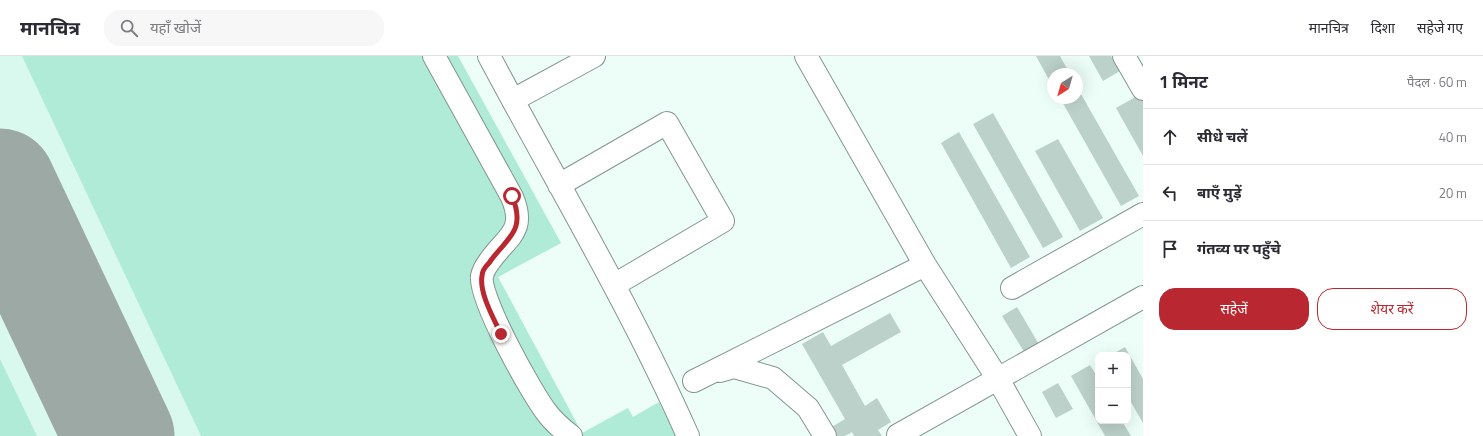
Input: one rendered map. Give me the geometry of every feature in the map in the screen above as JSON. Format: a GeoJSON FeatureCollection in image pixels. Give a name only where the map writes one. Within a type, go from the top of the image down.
{"type":"FeatureCollection","features":[{"type":"Feature","properties":{"kind":"street"},"geometry":{"type":"LineString","coordinates":[[434,56],[512,196],[517,214],[517,223],[508,241],[492,258],[482,276],[482,287],[486,300],[501,334],[535,396],[550,417],[571,436]]}},
{"type":"Feature","properties":{"kind":"street"},"geometry":{"type":"LineString","coordinates":[[489,56],[614,285],[669,393],[688,436]]}},
{"type":"Feature","properties":{"kind":"street"},"geometry":{"type":"LineString","coordinates":[[513,100],[594,56]]}},
{"type":"Feature","properties":{"kind":"street"},"geometry":{"type":"LineString","coordinates":[[806,56],[925,265],[998,379],[1030,436]]}},
{"type":"Feature","properties":{"kind":"street"},"geometry":{"type":"LineString","coordinates":[[1124,56],[1143,89]]}},
{"type":"Feature","properties":{"kind":"street"},"geometry":{"type":"LineString","coordinates":[[559,184],[667,122],[723,221],[614,285]]}},
{"type":"Feature","properties":{"kind":"street"},"geometry":{"type":"LineString","coordinates":[[1012,288],[1143,214]]}},
{"type":"Feature","properties":{"kind":"street"},"geometry":{"type":"LineString","coordinates":[[669,393],[925,265]]}},
{"type":"Feature","properties":{"kind":"street"},"geometry":{"type":"LineString","coordinates":[[898,435],[1143,298]]}},
{"type":"Feature","properties":{"kind":"street"},"geometry":{"type":"LineString","coordinates":[[694,381],[734,366],[773,378],[808,408],[825,436]]}},
{"type":"Feature","properties":{"kind":"shaded area"},"geometry":{"type":"Polygon","coordinates":[[[0,56],[458,56],[561,243],[498,277],[582,433],[628,408],[633,417],[659,402],[674,436],[0,436],[0,56]]]}},
{"type":"Feature","properties":{"kind":"green space"},"geometry":{"type":"Polygon","coordinates":[[[22,56],[429,56],[502,189],[510,226],[475,270],[562,436],[201,436],[22,56]]]}},
{"type":"Feature","properties":{"kind":"green space"},"geometry":{"type":"Polygon","coordinates":[[[438,56],[458,56],[561,243],[498,277],[582,433],[628,408],[633,417],[659,402],[676,436],[577,436],[526,372],[489,276],[520,232],[438,56]]]}},
{"type":"Feature","properties":{"kind":"green space"},"geometry":{"type":"Polygon","coordinates":[[[0,359],[37,436],[0,436],[0,359]]]}},
{"type":"Feature","properties":{"kind":"building"},"geometry":{"type":"Polygon","coordinates":[[[1036,56],[1060,56],[1067,68],[1047,68],[1047,76],[1036,56]]]}},
{"type":"Feature","properties":{"kind":"building"},"geometry":{"type":"Polygon","coordinates":[[[1089,56],[1111,56],[1120,71],[1103,81],[1089,56]]]}},
{"type":"Feature","properties":{"kind":"building"},"geometry":{"type":"Polygon","coordinates":[[[1139,95],[1143,101],[1143,156],[1116,108],[1139,95]]]}},
{"type":"Feature","properties":{"kind":"building"},"geometry":{"type":"Polygon","coordinates":[[[1083,98],[1139,196],[1121,206],[1063,104],[1083,104],[1083,98]]]}},
{"type":"Feature","properties":{"kind":"building"},"geometry":{"type":"Polygon","coordinates":[[[993,113],[1063,237],[1043,248],[973,124],[993,113]]]}},
{"type":"Feature","properties":{"kind":"building"},"geometry":{"type":"Polygon","coordinates":[[[959,132],[1030,257],[1011,268],[941,143],[959,132]]]}},
{"type":"Feature","properties":{"kind":"building"},"geometry":{"type":"Polygon","coordinates":[[[1058,139],[1103,218],[1080,231],[1035,151],[1058,139]]]}},
{"type":"Feature","properties":{"kind":"building"},"geometry":{"type":"Polygon","coordinates":[[[1017,307],[1040,346],[1026,355],[1002,316],[1017,307]]]}},
{"type":"Feature","properties":{"kind":"building"},"geometry":{"type":"Polygon","coordinates":[[[890,313],[901,332],[842,365],[865,406],[877,398],[891,422],[878,430],[882,436],[854,436],[852,432],[845,436],[835,436],[830,428],[845,419],[802,344],[823,332],[831,346],[890,313]]]}},
{"type":"Feature","properties":{"kind":"building"},"geometry":{"type":"Polygon","coordinates":[[[1125,347],[1128,352],[1116,352],[1125,347]]]}},
{"type":"Feature","properties":{"kind":"building"},"geometry":{"type":"Polygon","coordinates":[[[1131,358],[1143,379],[1143,423],[1131,402],[1131,358]]]}},
{"type":"Feature","properties":{"kind":"building"},"geometry":{"type":"Polygon","coordinates":[[[1090,365],[1095,373],[1095,418],[1071,376],[1090,365]]]}},
{"type":"Feature","properties":{"kind":"building"},"geometry":{"type":"Polygon","coordinates":[[[1058,383],[1073,409],[1056,418],[1042,392],[1058,383]]]}},
{"type":"Feature","properties":{"kind":"building"},"geometry":{"type":"Polygon","coordinates":[[[1098,424],[1124,424],[1131,436],[1105,436],[1098,424]]]}},
{"type":"Feature","properties":{"kind":"runway"},"geometry":{"type":"LineString","coordinates":[[0,184],[119,436]]}},
{"type":"Feature","properties":{"kind":"route"},"geometry":{"type":"LineString","coordinates":[[501,334],[486,300],[482,287],[482,276],[485,268],[492,258],[508,241],[517,223],[517,214],[512,196]]}}]}
